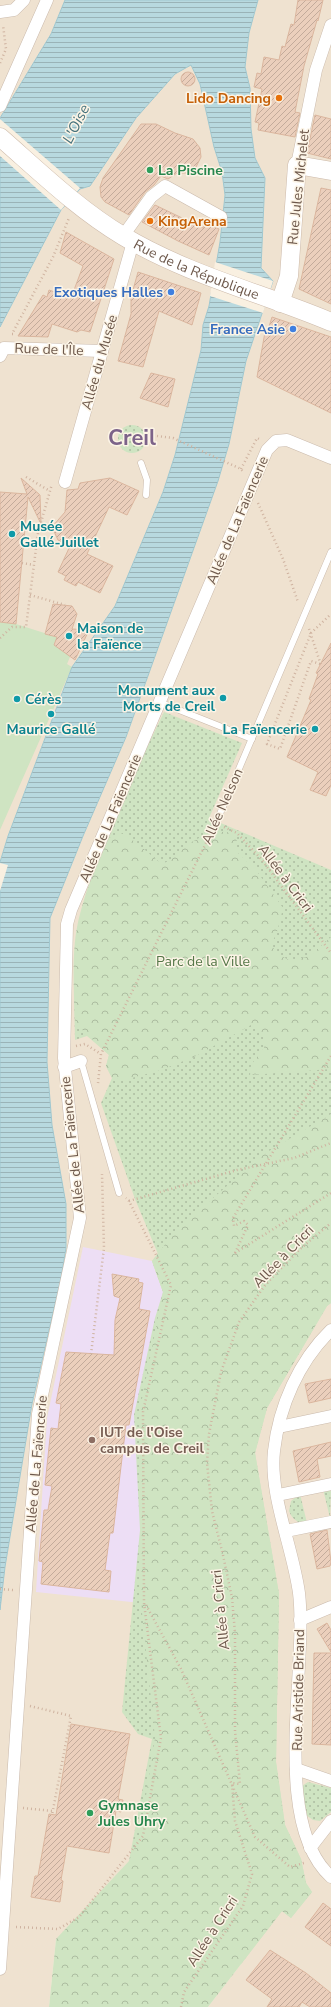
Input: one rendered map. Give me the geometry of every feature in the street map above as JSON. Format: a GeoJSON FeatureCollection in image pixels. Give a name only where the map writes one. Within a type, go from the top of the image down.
{"type":"FeatureCollection","features":[{"type":"Feature","properties":{"kind":"main road","name":"Rue de la République"},"geometry":{"type":"LineString","coordinates":[[0,137],[71,199],[128,239],[212,278],[331,322]]}},
{"type":"Feature","properties":{"kind":"main road"},"geometry":{"type":"LineString","coordinates":[[297,165],[331,172]]}},
{"type":"Feature","properties":{"kind":"main road","name":"Rue Jules Michelet"},"geometry":{"type":"LineString","coordinates":[[274,301],[290,276],[297,165]]}},
{"type":"Feature","properties":{"kind":"street"},"geometry":{"type":"LineString","coordinates":[[0,12],[14,10],[24,0]]}},
{"type":"Feature","properties":{"kind":"street"},"geometry":{"type":"LineString","coordinates":[[0,106],[48,0]]}},
{"type":"Feature","properties":{"kind":"street","name":"Rue Jules Michelet"},"geometry":{"type":"LineString","coordinates":[[297,165],[316,70],[331,25]]}},
{"type":"Feature","properties":{"kind":"street","name":"Allée du Musée"},"geometry":{"type":"LineString","coordinates":[[60,479],[102,351],[128,239],[151,197],[165,186],[221,217]]}},
{"type":"Feature","properties":{"kind":"street","name":"Rue de l'Île"},"geometry":{"type":"LineString","coordinates":[[0,356],[4,348],[102,351]]}},
{"type":"Feature","properties":{"kind":"street","name":"Allée de La Faïencerie"},"geometry":{"type":"LineString","coordinates":[[0,1969],[20,1704],[38,1414],[80,1218],[64,1067],[66,933],[69,917],[251,486],[268,450],[276,441],[286,440],[331,458]]}},
{"type":"Feature","properties":{"kind":"street"},"geometry":{"type":"LineString","coordinates":[[64,1067],[81,1061]]}},
{"type":"Feature","properties":{"kind":"street","name":"Rue Aristide Briand"},"geometry":{"type":"LineString","coordinates":[[331,1330],[303,1364],[287,1400],[279,1427],[274,1459],[278,1495],[299,1591],[300,1620],[296,1770],[297,1804],[310,1848],[316,1860],[331,1877]]}},
{"type":"Feature","properties":{"kind":"street"},"geometry":{"type":"LineString","coordinates":[[279,1427],[331,1416]]}},
{"type":"Feature","properties":{"kind":"street"},"geometry":{"type":"LineString","coordinates":[[278,1495],[331,1484]]}},
{"type":"Feature","properties":{"kind":"street"},"geometry":{"type":"LineString","coordinates":[[286,1531],[331,1522]]}},
{"type":"Feature","properties":{"kind":"street"},"geometry":{"type":"LineString","coordinates":[[300,1620],[331,1607]]}},
{"type":"Feature","properties":{"kind":"street"},"geometry":{"type":"LineString","coordinates":[[296,1770],[331,1781]]}},
{"type":"Feature","properties":{"kind":"street"},"geometry":{"type":"LineString","coordinates":[[310,1848],[331,1821]]}},
{"type":"Feature","properties":{"kind":"lane"},"geometry":{"type":"LineString","coordinates":[[141,463],[147,480],[146,495]]}},
{"type":"Feature","properties":{"kind":"lane","name":"Allée Nelson"},"geometry":{"type":"LineString","coordinates":[[216,824],[331,552]]}},
{"type":"Feature","properties":{"kind":"lane"},"geometry":{"type":"LineString","coordinates":[[159,702],[252,739]]}},
{"type":"Feature","properties":{"kind":"lane"},"geometry":{"type":"LineString","coordinates":[[81,1061],[119,1193]]}},
{"type":"Feature","properties":{"kind":"path"},"geometry":{"type":"LineString","coordinates":[[0,63],[6,49],[3,25]]}},
{"type":"Feature","properties":{"kind":"path"},"geometry":{"type":"LineString","coordinates":[[13,348],[19,337],[12,334],[52,257],[70,215],[75,220]]}},
{"type":"Feature","properties":{"kind":"path"},"geometry":{"type":"LineString","coordinates":[[157,436],[173,438],[242,469]]}},
{"type":"Feature","properties":{"kind":"path"},"geometry":{"type":"LineString","coordinates":[[26,477],[50,492]]}},
{"type":"Feature","properties":{"kind":"path"},"geometry":{"type":"LineString","coordinates":[[0,638],[12,626],[26,627],[38,533],[50,492],[60,479]]}},
{"type":"Feature","properties":{"kind":"path"},"geometry":{"type":"LineString","coordinates":[[251,486],[283,559],[311,633],[321,664],[311,661],[280,749],[267,744],[311,633],[331,614]]}},
{"type":"Feature","properties":{"kind":"path"},"geometry":{"type":"LineString","coordinates":[[22,563],[34,565]]}},
{"type":"Feature","properties":{"kind":"path"},"geometry":{"type":"LineString","coordinates":[[30,595],[65,605]]}},
{"type":"Feature","properties":{"kind":"path","name":"Allée à Cricri"},"geometry":{"type":"LineString","coordinates":[[216,824],[237,833],[262,860],[331,954]]}},
{"type":"Feature","properties":{"kind":"path","name":"Allée Nelson"},"geometry":{"type":"LineString","coordinates":[[101,1054],[216,824]]}},
{"type":"Feature","properties":{"kind":"path","name":"Allée à Cricri"},"geometry":{"type":"LineString","coordinates":[[331,1056],[233,1218],[234,1226],[244,1221],[248,1225],[235,1253],[331,1193]]}},
{"type":"Feature","properties":{"kind":"path"},"geometry":{"type":"LineString","coordinates":[[129,1201],[238,1170],[294,1158],[331,1143]]}},
{"type":"Feature","properties":{"kind":"path"},"geometry":{"type":"LineString","coordinates":[[91,1354],[104,1248],[102,1168]]}},
{"type":"Feature","properties":{"kind":"path"},"geometry":{"type":"LineString","coordinates":[[4,1926],[58,1929],[79,1917],[144,1836],[161,1738],[144,1603],[143,1412],[172,1285],[129,1201],[119,1193]]}},
{"type":"Feature","properties":{"kind":"path","name":"Allée à Cricri"},"geometry":{"type":"LineString","coordinates":[[181,2007],[184,1992],[243,1906],[252,1874],[235,1821],[232,1783],[240,1784],[235,1731],[235,1633],[232,1598],[225,1562],[212,1511],[207,1463],[209,1434],[221,1372],[239,1322],[266,1284],[300,1248],[331,1223]]}},
{"type":"Feature","properties":{"kind":"path"},"geometry":{"type":"LineString","coordinates":[[0,1589],[6,1590]]}},
{"type":"Feature","properties":{"kind":"path"},"geometry":{"type":"LineString","coordinates":[[144,1603],[181,1669],[232,1783],[254,1837],[290,1866],[316,1860]]}},
{"type":"Feature","properties":{"kind":"path"},"geometry":{"type":"LineString","coordinates":[[20,1704],[71,1716],[52,1815]]}},
{"type":"Feature","properties":{"kind":"path"},"geometry":{"type":"LineString","coordinates":[[12,1807],[53,1811]]}},
{"type":"Feature","properties":{"kind":"shaded area"},"geometry":{"type":"Polygon","coordinates":[[[0,0],[331,0],[331,2007],[208,2007],[241,1964],[56,1939],[49,2007],[0,2007],[0,0]]]}},
{"type":"Feature","properties":{"kind":"shaded area","name":"IUT de l'Oise campus de Creil"},"geometry":{"type":"Polygon","coordinates":[[[83,1247],[152,1261],[163,1292],[141,1603],[36,1592],[47,1418],[83,1247]]]}},
{"type":"Feature","properties":{"kind":"green space"},"geometry":{"type":"Polygon","coordinates":[[[132,425],[142,429],[146,439],[142,449],[132,453],[122,449],[118,439],[122,429],[132,425]]]}},
{"type":"Feature","properties":{"kind":"green space"},"geometry":{"type":"Polygon","coordinates":[[[0,622],[16,624],[57,637],[54,645],[76,643],[67,664],[72,667],[0,830],[0,622]]]}},
{"type":"Feature","properties":{"kind":"green space","name":"Parc de la Ville"},"geometry":{"type":"Polygon","coordinates":[[[164,712],[242,743],[209,818],[331,870],[331,1303],[327,1306],[267,1408],[255,1453],[279,1594],[276,1762],[285,1825],[301,1859],[306,1883],[312,1892],[291,1918],[282,1911],[241,1964],[129,1861],[152,1739],[138,1734],[122,1712],[140,1530],[134,1415],[155,1318],[163,1292],[152,1261],[158,1254],[135,1199],[101,1103],[112,1078],[106,1066],[109,1055],[87,1036],[75,1040],[74,995],[76,934],[87,890],[125,793],[164,712]]]}},
{"type":"Feature","properties":{"kind":"green space"},"geometry":{"type":"Polygon","coordinates":[[[212,831],[237,833],[236,851],[256,870],[283,908],[277,932],[272,943],[275,953],[291,961],[310,956],[331,937],[331,1069],[250,1075],[251,1065],[264,1048],[265,1034],[251,1025],[196,1056],[161,1070],[124,1080],[112,1078],[106,1066],[109,1055],[75,1023],[74,990],[74,954],[78,921],[89,886],[107,839],[120,832],[137,843],[162,864],[195,840],[212,831]]]}},
{"type":"Feature","properties":{"kind":"green space"},"geometry":{"type":"Polygon","coordinates":[[[331,1114],[331,1303],[327,1306],[267,1408],[255,1453],[279,1594],[276,1762],[285,1825],[301,1859],[306,1883],[312,1892],[291,1918],[282,1911],[208,2007],[49,2007],[56,1939],[129,1861],[140,1834],[155,1738],[141,1603],[139,1414],[163,1292],[152,1261],[177,1229],[264,1154],[331,1114]]]}},
{"type":"Feature","properties":{"kind":"green space"},"geometry":{"type":"Polygon","coordinates":[[[323,1489],[331,1489],[330,1518],[323,1489]]]}},
{"type":"Feature","properties":{"kind":"green space"},"geometry":{"type":"Polygon","coordinates":[[[300,1494],[307,1523],[301,1523],[296,1520],[289,1511],[291,1501],[300,1494]]]}},
{"type":"Feature","properties":{"kind":"green space"},"geometry":{"type":"Polygon","coordinates":[[[308,1782],[331,1788],[331,1812],[320,1821],[313,1820],[306,1815],[302,1786],[308,1782]]]}},
{"type":"Feature","properties":{"kind":"water","name":"L'Oise"},"geometry":{"type":"Polygon","coordinates":[[[65,0],[258,0],[249,33],[245,67],[250,88],[251,129],[255,158],[265,178],[261,268],[273,281],[246,361],[229,444],[218,481],[126,737],[83,836],[50,918],[47,1062],[52,1125],[66,1204],[66,1248],[61,1278],[32,1404],[5,1567],[0,1610],[0,862],[8,836],[72,667],[115,606],[163,492],[175,455],[201,350],[203,325],[209,306],[220,242],[225,195],[222,172],[214,147],[200,84],[191,65],[175,74],[136,118],[90,186],[80,189],[61,210],[0,327],[0,118],[51,34],[65,0]]]}},
{"type":"Feature","properties":{"kind":"pier"},"geometry":{"type":"Polygon","coordinates":[[[0,119],[80,188],[61,210],[0,156],[0,119]]]}},
{"type":"Feature","properties":{"kind":"pier"},"geometry":{"type":"Polygon","coordinates":[[[215,262],[273,281],[263,313],[210,296],[215,262]]]}},
{"type":"Feature","properties":{"kind":"pier"},"geometry":{"type":"Polygon","coordinates":[[[0,863],[8,865],[0,891],[0,863]]]}},
{"type":"Feature","properties":{"kind":"building","name":"Lido Dancing"},"geometry":{"type":"Polygon","coordinates":[[[298,0],[323,0],[304,66],[295,112],[300,113],[295,137],[258,130],[259,123],[255,122],[262,89],[254,87],[257,73],[261,74],[264,57],[279,60],[282,46],[285,47],[291,24],[294,25],[298,0]]]}},
{"type":"Feature","properties":{"kind":"building"},"geometry":{"type":"Polygon","coordinates":[[[188,72],[193,74],[195,79],[193,84],[188,86],[183,84],[181,79],[183,74],[188,72]]]}},
{"type":"Feature","properties":{"kind":"building"},"geometry":{"type":"Polygon","coordinates":[[[315,115],[331,119],[331,159],[307,153],[315,115]]]}},
{"type":"Feature","properties":{"kind":"building","name":"La Piscine"},"geometry":{"type":"Polygon","coordinates":[[[141,124],[156,124],[175,133],[193,139],[200,148],[201,157],[193,173],[177,173],[168,179],[161,176],[154,185],[145,192],[129,215],[105,202],[101,197],[100,187],[103,178],[141,124]]]}},
{"type":"Feature","properties":{"kind":"building"},"geometry":{"type":"Polygon","coordinates":[[[321,188],[331,190],[331,304],[299,289],[321,188]]]}},
{"type":"Feature","properties":{"kind":"building"},"geometry":{"type":"Polygon","coordinates":[[[155,205],[203,228],[206,223],[219,229],[209,255],[142,222],[155,205]]]}},
{"type":"Feature","properties":{"kind":"building"},"geometry":{"type":"Polygon","coordinates":[[[66,232],[114,259],[90,332],[81,330],[77,332],[52,324],[48,337],[18,336],[43,295],[47,297],[49,290],[71,298],[83,266],[60,253],[66,232]]]}},
{"type":"Feature","properties":{"kind":"building"},"geometry":{"type":"Polygon","coordinates":[[[138,272],[201,293],[192,325],[159,311],[143,367],[118,361],[131,314],[131,297],[138,272]]]}},
{"type":"Feature","properties":{"kind":"building"},"geometry":{"type":"Polygon","coordinates":[[[272,317],[331,337],[331,413],[257,377],[265,332],[267,333],[272,317]]]}},
{"type":"Feature","properties":{"kind":"building"},"geometry":{"type":"Polygon","coordinates":[[[151,373],[175,379],[168,407],[140,398],[151,373]]]}},
{"type":"Feature","properties":{"kind":"building","name":"Musée Gallé-Juillet"},"geometry":{"type":"Polygon","coordinates":[[[21,478],[40,495],[41,524],[28,497],[16,624],[0,622],[0,492],[27,494],[21,478]]]}},
{"type":"Feature","properties":{"kind":"building"},"geometry":{"type":"Polygon","coordinates":[[[110,478],[139,491],[127,515],[109,507],[87,554],[113,566],[100,593],[78,582],[76,586],[64,580],[66,576],[58,572],[70,546],[58,540],[52,527],[65,512],[67,490],[78,489],[80,483],[110,478]]]}},
{"type":"Feature","properties":{"kind":"building","name":"Maison de la Faïence"},"geometry":{"type":"Polygon","coordinates":[[[53,604],[72,606],[77,614],[72,629],[89,630],[75,660],[54,645],[57,637],[45,634],[53,604]]]}},
{"type":"Feature","properties":{"kind":"building","name":"La Faïencerie"},"geometry":{"type":"Polygon","coordinates":[[[331,643],[331,785],[326,796],[310,790],[318,772],[287,757],[311,700],[309,699],[318,674],[316,673],[331,643]]]}},
{"type":"Feature","properties":{"kind":"building"},"geometry":{"type":"Polygon","coordinates":[[[112,1274],[139,1279],[138,1282],[143,1283],[139,1309],[150,1311],[129,1425],[126,1425],[113,1533],[110,1533],[105,1570],[111,1571],[109,1592],[41,1584],[43,1562],[39,1561],[44,1510],[48,1510],[52,1486],[45,1485],[51,1428],[58,1429],[61,1404],[56,1403],[66,1352],[114,1355],[115,1320],[120,1298],[114,1296],[112,1274]]]}},
{"type":"Feature","properties":{"kind":"building"},"geometry":{"type":"Polygon","coordinates":[[[331,1379],[331,1398],[309,1403],[305,1384],[331,1379]]]}},
{"type":"Feature","properties":{"kind":"building"},"geometry":{"type":"Polygon","coordinates":[[[331,1442],[331,1456],[317,1459],[320,1477],[299,1482],[293,1451],[331,1442]]]}},
{"type":"Feature","properties":{"kind":"building"},"geometry":{"type":"Polygon","coordinates":[[[327,1530],[331,1562],[330,1566],[317,1569],[310,1534],[327,1530]]]}},
{"type":"Feature","properties":{"kind":"building"},"geometry":{"type":"Polygon","coordinates":[[[327,1623],[331,1630],[331,1652],[317,1629],[327,1623]]]}},
{"type":"Feature","properties":{"kind":"building"},"geometry":{"type":"Polygon","coordinates":[[[314,1653],[331,1653],[331,1745],[312,1744],[314,1653]]]}},
{"type":"Feature","properties":{"kind":"building","name":"Gymnase Jules Uhry"},"geometry":{"type":"Polygon","coordinates":[[[71,1724],[130,1734],[118,1799],[123,1800],[121,1812],[116,1811],[109,1853],[67,1846],[61,1880],[63,1881],[60,1902],[31,1897],[35,1876],[38,1876],[49,1814],[56,1815],[71,1724]]]}},
{"type":"Feature","properties":{"kind":"building"},"geometry":{"type":"Polygon","coordinates":[[[323,1903],[331,1909],[331,1946],[305,1927],[323,1903]]]}},
{"type":"Feature","properties":{"kind":"building"},"geometry":{"type":"Polygon","coordinates":[[[270,1950],[306,1973],[331,1993],[331,2007],[310,2007],[302,2002],[299,2007],[267,2007],[272,1999],[246,1980],[270,1950]]]}},
{"type":"Feature","properties":{"kind":"place","name":"Lido Dancing"},"geometry":{"type":"Point","coordinates":[279,98]}},
{"type":"Feature","properties":{"kind":"place","name":"La Piscine"},"geometry":{"type":"Point","coordinates":[150,170]}},
{"type":"Feature","properties":{"kind":"place","name":"KingArena"},"geometry":{"type":"Point","coordinates":[150,221]}},
{"type":"Feature","properties":{"kind":"place","name":"Exotiques Halles"},"geometry":{"type":"Point","coordinates":[171,292]}},
{"type":"Feature","properties":{"kind":"place","name":"France Asie"},"geometry":{"type":"Point","coordinates":[293,329]}},
{"type":"Feature","properties":{"kind":"place","name":"Musée Gallé-Juillet"},"geometry":{"type":"Point","coordinates":[12,534]}},
{"type":"Feature","properties":{"kind":"place","name":"Maison de la Faïence"},"geometry":{"type":"Point","coordinates":[69,636]}},
{"type":"Feature","properties":{"kind":"place","name":"Monument aux Morts de Creil"},"geometry":{"type":"Point","coordinates":[223,698]}},
{"type":"Feature","properties":{"kind":"place","name":"Cérès"},"geometry":{"type":"Point","coordinates":[17,699]}},
{"type":"Feature","properties":{"kind":"place","name":"Maurice Gallé"},"geometry":{"type":"Point","coordinates":[51,714]}},
{"type":"Feature","properties":{"kind":"place","name":"La Faïencerie"},"geometry":{"type":"Point","coordinates":[315,729]}},
{"type":"Feature","properties":{"kind":"place","name":"IUT de l'Oise campus de Creil"},"geometry":{"type":"Point","coordinates":[92,1440]}},
{"type":"Feature","properties":{"kind":"place","name":"Gymnase Jules Uhry"},"geometry":{"type":"Point","coordinates":[90,1813]}},
{"type":"Feature","properties":{"kind":"district","name":"Creil"},"geometry":{"type":"Point","coordinates":[132,437]}}]}
